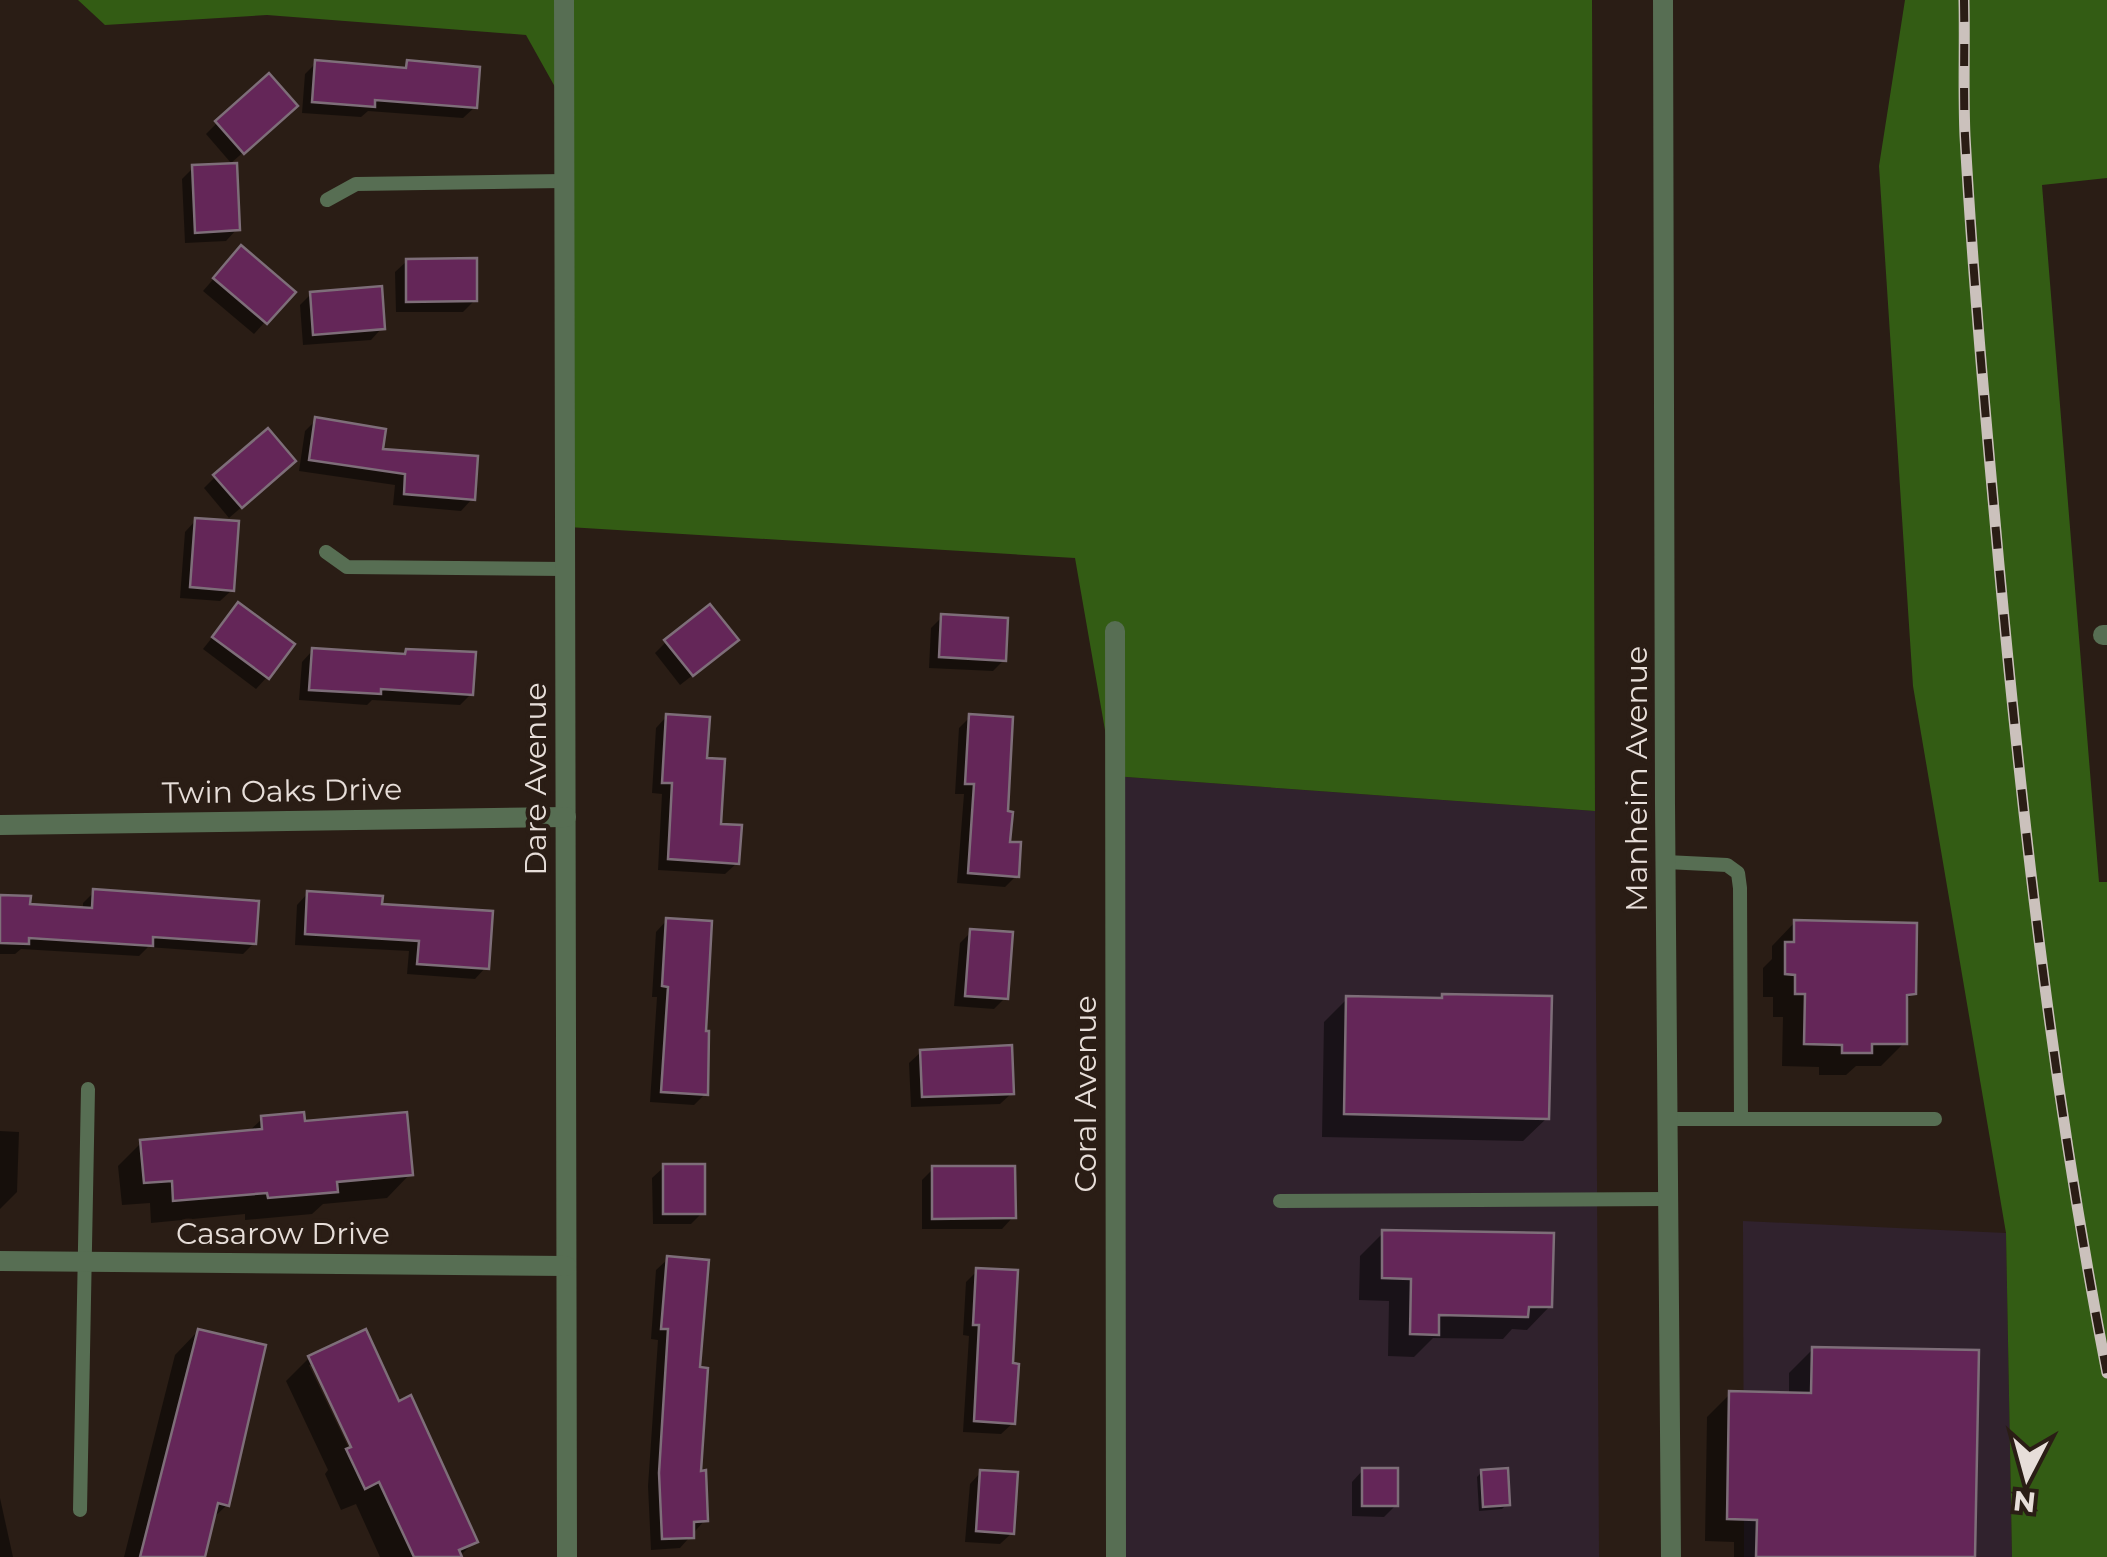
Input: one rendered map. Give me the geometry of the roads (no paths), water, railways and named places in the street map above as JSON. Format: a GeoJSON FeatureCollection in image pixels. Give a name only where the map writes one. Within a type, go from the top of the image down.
{"type":"FeatureCollection","features":[{"type":"Feature","properties":{"kind":"street","name":"Dare Avenue"},"geometry":{"type":"LineString","coordinates":[[564,0],[567,1557]]}},
{"type":"Feature","properties":{"kind":"street","name":"Manheim Avenue"},"geometry":{"type":"LineString","coordinates":[[1663,0],[1671,1557]]}},
{"type":"Feature","properties":{"kind":"street","name":"Coral Avenue"},"geometry":{"type":"LineString","coordinates":[[1115,631],[1116,1557]]}},
{"type":"Feature","properties":{"kind":"street","name":"Twin Oaks Drive"},"geometry":{"type":"LineString","coordinates":[[0,824],[566,817]]}},
{"type":"Feature","properties":{"kind":"street","name":"Casarow Drive"},"geometry":{"type":"LineString","coordinates":[[0,1261],[566,1266]]}},
{"type":"Feature","properties":{"kind":"lane"},"geometry":{"type":"LineString","coordinates":[[327,200],[356,184],[564,182]]}},
{"type":"Feature","properties":{"kind":"lane"},"geometry":{"type":"LineString","coordinates":[[326,552],[347,567],[565,570]]}},
{"type":"Feature","properties":{"kind":"lane"},"geometry":{"type":"LineString","coordinates":[[1666,862],[1727,865],[1738,873],[1741,1119]]}},
{"type":"Feature","properties":{"kind":"lane"},"geometry":{"type":"LineString","coordinates":[[80,1510],[88,1090]]}},
{"type":"Feature","properties":{"kind":"lane"},"geometry":{"type":"LineString","coordinates":[[1668,1119],[1935,1119]]}},
{"type":"Feature","properties":{"kind":"lane"},"geometry":{"type":"LineString","coordinates":[[1280,1201],[1668,1199]]}},
{"type":"Feature","properties":{"kind":"railway"},"geometry":{"type":"LineString","coordinates":[[1964,0],[1964,119],[1972,243],[2019,768],[2057,1071],[2107,1373]]}}]}
